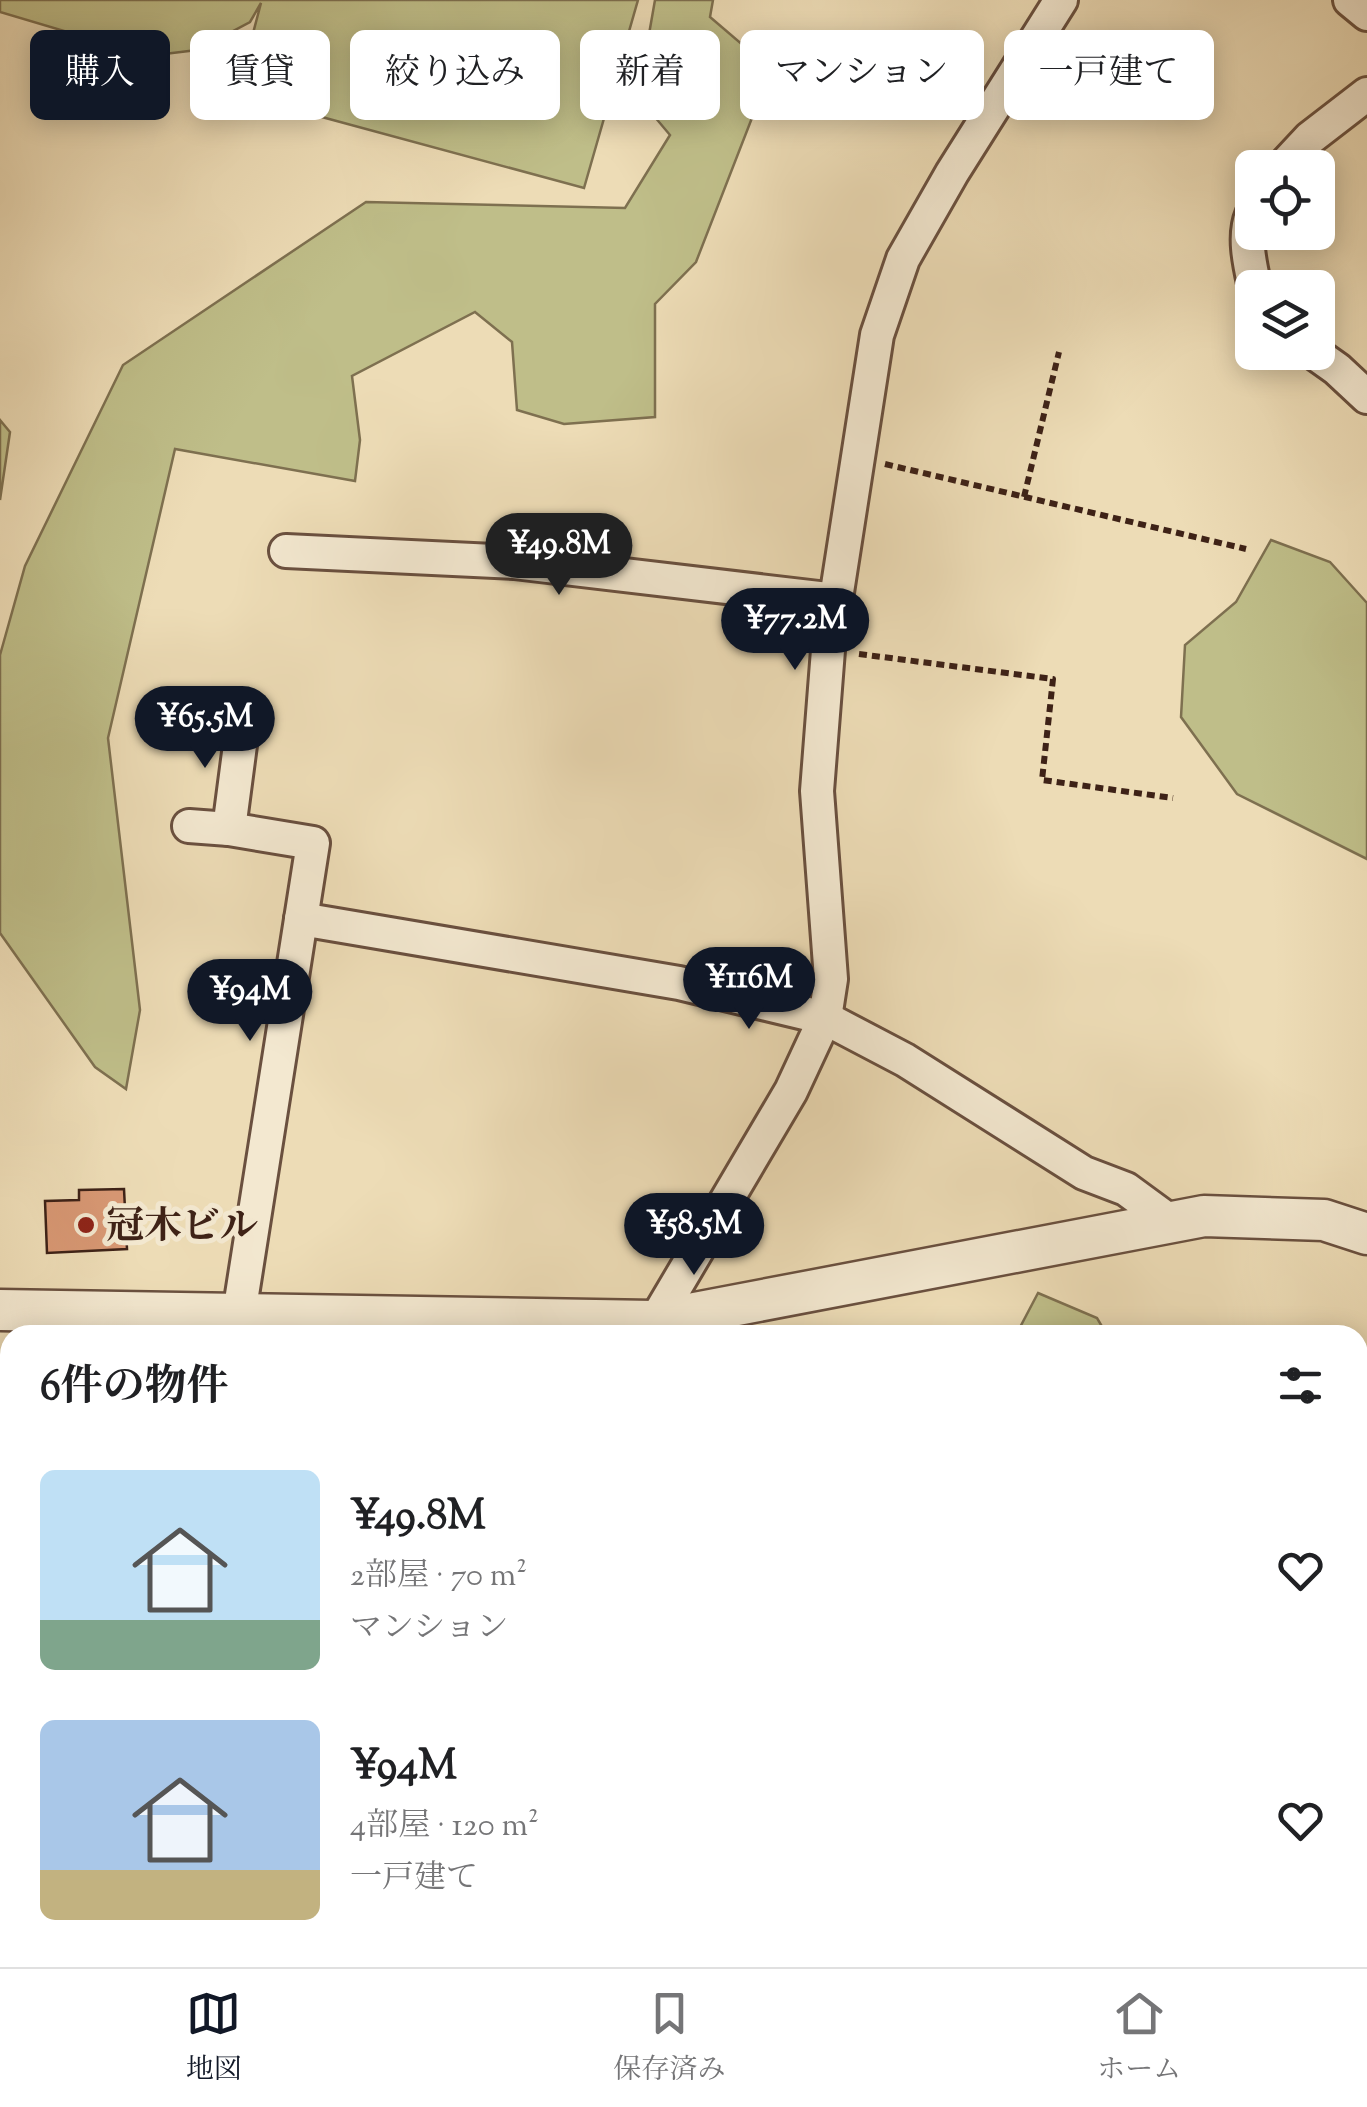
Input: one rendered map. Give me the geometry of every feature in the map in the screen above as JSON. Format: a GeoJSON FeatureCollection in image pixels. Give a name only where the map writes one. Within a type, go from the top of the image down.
{"type":"FeatureCollection","features":[{"type":"Feature","properties":{"kind":"street"},"geometry":{"type":"LineString","coordinates":[[652,1325],[790,1091],[825,1018],[830,979],[818,791],[828,650],[876,335],[903,259],[952,172],[1061,0]]}},
{"type":"Feature","properties":{"kind":"street"},"geometry":{"type":"LineString","coordinates":[[1350,0],[1367,14]]}},
{"type":"Feature","properties":{"kind":"street"},"geometry":{"type":"LineString","coordinates":[[1299,150],[1367,94]]}},
{"type":"Feature","properties":{"kind":"street"},"geometry":{"type":"LineString","coordinates":[[1335,368],[1367,398]]}},
{"type":"Feature","properties":{"kind":"street"},"geometry":{"type":"LineString","coordinates":[[286,551],[514,562],[836,600]]}},
{"type":"Feature","properties":{"kind":"street"},"geometry":{"type":"LineString","coordinates":[[230,828],[242,722]]}},
{"type":"Feature","properties":{"kind":"street"},"geometry":{"type":"LineString","coordinates":[[189,826],[230,828],[314,843],[239,1314]]}},
{"type":"Feature","properties":{"kind":"street"},"geometry":{"type":"LineString","coordinates":[[302,919],[679,983],[825,1018],[905,1060],[1084,1173],[1126,1189],[1171,1222]]}},
{"type":"Feature","properties":{"kind":"street"},"geometry":{"type":"LineString","coordinates":[[665,1325],[1204,1216],[1324,1220],[1367,1234]]}},
{"type":"Feature","properties":{"kind":"street"},"geometry":{"type":"LineString","coordinates":[[0,1310],[562,1325]]}},
{"type":"Feature","properties":{"kind":"path"},"geometry":{"type":"LineString","coordinates":[[1024,497],[1060,352]]}},
{"type":"Feature","properties":{"kind":"path"},"geometry":{"type":"LineString","coordinates":[[860,458],[1246,550]]}},
{"type":"Feature","properties":{"kind":"path"},"geometry":{"type":"LineString","coordinates":[[828,650],[1053,680],[1042,780],[1173,798]]}},
{"type":"Feature","properties":{"kind":"shaded area"},"geometry":{"type":"Polygon","coordinates":[[[0,0],[638,0],[629,30],[580,30],[580,120],[604,120],[584,188],[330,119],[330,30],[254,30],[261,3],[250,22],[235,30],[190,30],[190,51],[170,53],[170,30],[61,30],[0,12],[0,0]]]}},
{"type":"Feature","properties":{"kind":"shaded area"},"geometry":{"type":"Polygon","coordinates":[[[655,0],[713,0],[710,17],[740,43],[740,120],[751,120],[696,262],[655,304],[655,417],[564,424],[517,410],[512,342],[475,312],[352,376],[360,440],[355,481],[175,449],[108,738],[140,1010],[126,1089],[95,1067],[0,933],[0,655],[25,566],[123,365],[366,202],[625,208],[670,135],[657,120],[720,120],[720,30],[650,30],[655,0]]]}},
{"type":"Feature","properties":{"kind":"shaded area"},"geometry":{"type":"Polygon","coordinates":[[[0,420],[10,432],[0,500],[0,420]]]}},
{"type":"Feature","properties":{"kind":"shaded area"},"geometry":{"type":"Polygon","coordinates":[[[1271,540],[1330,562],[1367,603],[1367,859],[1237,794],[1181,717],[1185,645],[1236,602],[1271,540]]]}},
{"type":"Feature","properties":{"kind":"shaded area"},"geometry":{"type":"Polygon","coordinates":[[[1038,1293],[1097,1318],[1101,1325],[1021,1325],[1038,1293]]]}},
{"type":"Feature","properties":{"kind":"building","name":"冠木ビル"},"geometry":{"type":"Polygon","coordinates":[[[124,1189],[127,1249],[47,1253],[45,1201],[79,1200],[79,1190],[124,1189]]]}},
{"type":"Feature","properties":{"kind":"place","name":"冠木ビル"},"geometry":{"type":"Point","coordinates":[86,1225]}}]}
